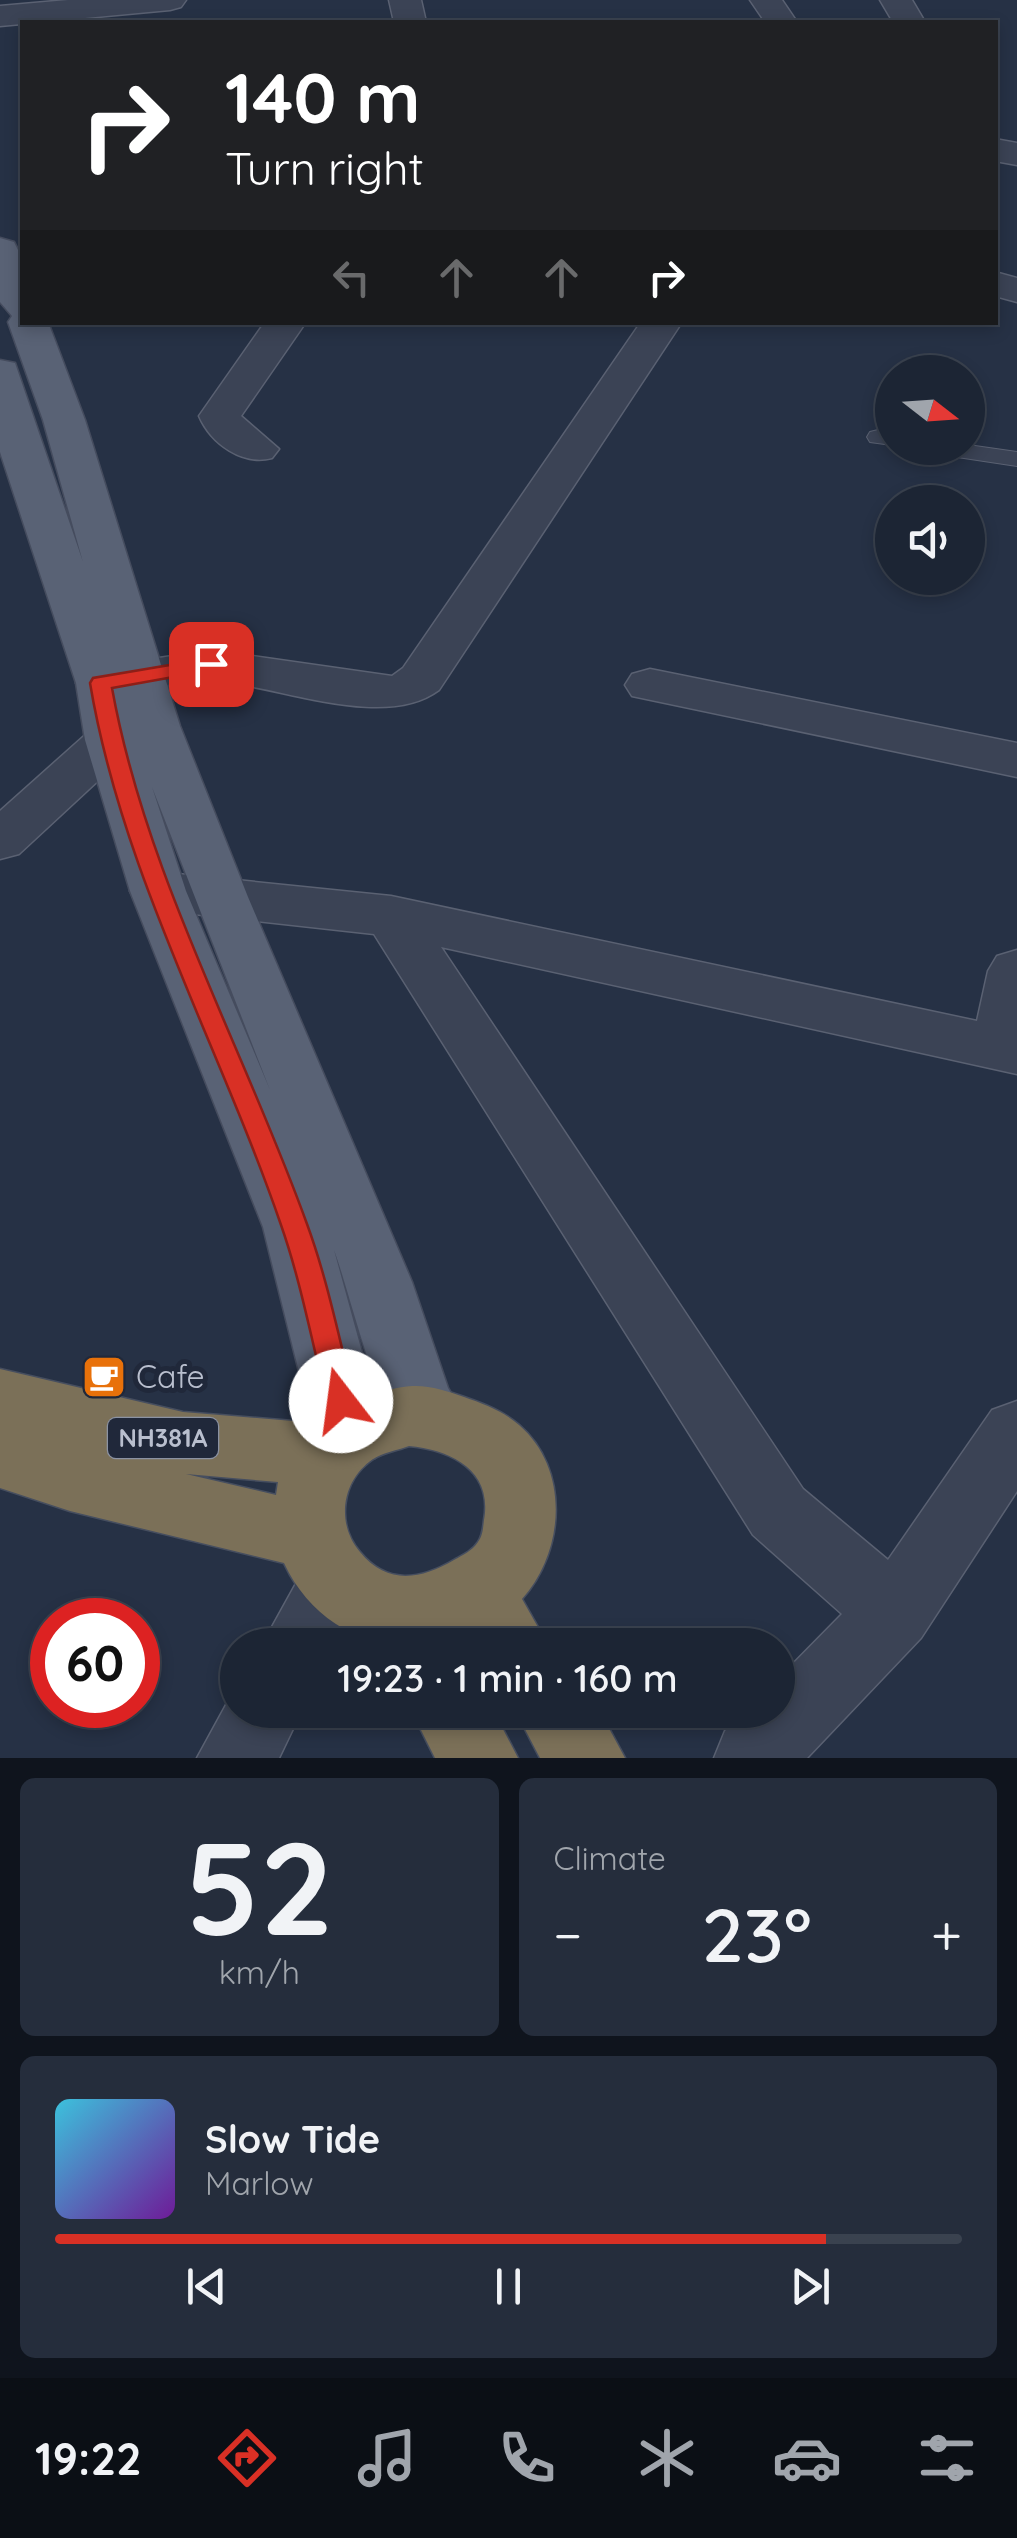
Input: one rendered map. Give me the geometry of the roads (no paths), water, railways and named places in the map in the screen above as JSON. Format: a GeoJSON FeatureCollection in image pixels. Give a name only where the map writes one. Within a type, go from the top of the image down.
{"type":"FeatureCollection","features":[{"type":"Feature","properties":{"kind":"highway","name":"NH381A"},"geometry":{"type":"LineString","coordinates":[[0,1399],[182,1442],[340,1446],[388,1419],[430,1416],[468,1428],[500,1451],[514,1473],[522,1498],[522,1523],[514,1548],[500,1571],[492,1618],[452,1605],[420,1612],[348,1604],[70,1479],[0,1457]]}},
{"type":"Feature","properties":{"kind":"highway"},"geometry":{"type":"LineString","coordinates":[[340,1446],[314,1480],[306,1507],[348,1604]]}},
{"type":"Feature","properties":{"kind":"highway"},"geometry":{"type":"LineString","coordinates":[[460,1728],[478,1758]]}},
{"type":"Feature","properties":{"kind":"highway"},"geometry":{"type":"LineString","coordinates":[[566,1728],[586,1758]]}},
{"type":"Feature","properties":{"kind":"main road"},"geometry":{"type":"LineString","coordinates":[[14,286],[26,430]]}},
{"type":"Feature","properties":{"kind":"main road"},"geometry":{"type":"LineString","coordinates":[[0,372],[122,680],[155,726],[220,898],[379,1282],[422,1408],[430,1416]]}},
{"type":"Feature","properties":{"kind":"main road"},"geometry":{"type":"LineString","coordinates":[[122,680],[111,740],[158,891],[295,1226],[340,1446]]}},
{"type":"Feature","properties":{"kind":"street"},"geometry":{"type":"LineString","coordinates":[[0,16],[170,0]]}},
{"type":"Feature","properties":{"kind":"street"},"geometry":{"type":"LineString","coordinates":[[258,450],[224,425],[220,416],[284,325]]}},
{"type":"Feature","properties":{"kind":"street"},"geometry":{"type":"LineString","coordinates":[[122,680],[211,664],[384,693],[406,690],[421,679],[660,325]]}},
{"type":"Feature","properties":{"kind":"street"},"geometry":{"type":"LineString","coordinates":[[650,685],[1017,760]]}},
{"type":"Feature","properties":{"kind":"street"},"geometry":{"type":"LineString","coordinates":[[0,841],[111,740]]}},
{"type":"Feature","properties":{"kind":"street"},"geometry":{"type":"LineString","coordinates":[[158,891],[391,916],[1009,1051],[1017,972]]}},
{"type":"Feature","properties":{"kind":"street"},"geometry":{"type":"LineString","coordinates":[[391,916],[778,1512],[895,1613]]}},
{"type":"Feature","properties":{"kind":"street"},"geometry":{"type":"LineString","coordinates":[[753,1758],[895,1613],[1017,1432]]}},
{"type":"Feature","properties":{"kind":"street"},"geometry":{"type":"LineString","coordinates":[[236,1758],[254,1728]]}},
{"type":"Feature","properties":{"kind":"lane"},"geometry":{"type":"LineString","coordinates":[[985,455],[1017,460]]}},
{"type":"Feature","properties":{"kind":"place","name":"Cafe"},"geometry":{"type":"Point","coordinates":[104,1377]}}]}
